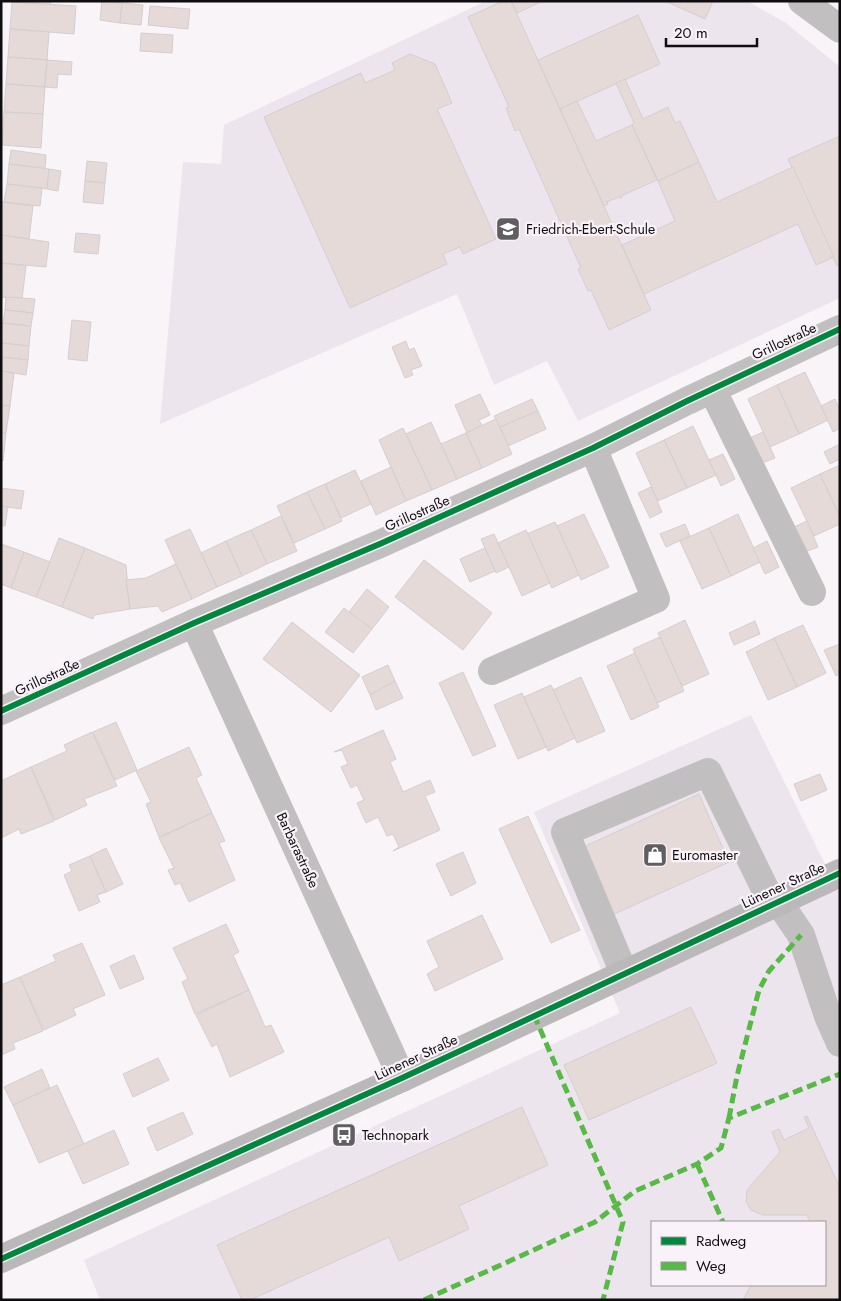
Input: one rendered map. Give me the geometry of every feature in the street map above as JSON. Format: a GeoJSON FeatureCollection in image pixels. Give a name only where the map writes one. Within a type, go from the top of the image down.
{"type":"FeatureCollection","features":[{"type":"Feature","properties":{"kind":"main road","name":"Lünener Straße"},"geometry":{"type":"LineString","coordinates":[[1,1259],[402,1078],[840,873]]}},
{"type":"Feature","properties":{"kind":"street"},"geometry":{"type":"LineString","coordinates":[[802,1],[840,29]]}},
{"type":"Feature","properties":{"kind":"street","name":"Grillostraße"},"geometry":{"type":"LineString","coordinates":[[1,711],[194,623],[382,543],[593,448],[712,389],[840,329]]}},
{"type":"Feature","properties":{"kind":"street"},"geometry":{"type":"LineString","coordinates":[[712,389],[812,592]]}},
{"type":"Feature","properties":{"kind":"street"},"geometry":{"type":"LineString","coordinates":[[492,671],[656,599],[593,448]]}},
{"type":"Feature","properties":{"kind":"street","name":"Barbarastraße"},"geometry":{"type":"LineString","coordinates":[[194,623],[402,1078]]}},
{"type":"Feature","properties":{"kind":"street"},"geometry":{"type":"LineString","coordinates":[[624,973],[565,832],[708,772],[775,902],[801,935],[828,1016],[840,1043]]}},
{"type":"Feature","properties":{"kind":"shaded area","name":"Friedrich-Ebert-Schule"},"geometry":{"type":"Polygon","coordinates":[[[486,1],[747,1],[786,23],[840,67],[840,298],[578,421],[547,361],[494,385],[457,294],[160,424],[183,162],[221,164],[224,125],[486,1]]]}},
{"type":"Feature","properties":{"kind":"shaded area"},"geometry":{"type":"Polygon","coordinates":[[[751,715],[840,894],[840,1300],[100,1300],[84,1260],[620,1013],[534,812],[751,715]]]}},
{"type":"Feature","properties":{"kind":"building"},"geometry":{"type":"Polygon","coordinates":[[[12,1],[51,1],[50,5],[12,1]]]}},
{"type":"Feature","properties":{"kind":"building"},"geometry":{"type":"Polygon","coordinates":[[[102,1],[122,3],[120,23],[100,20],[102,1]]]}},
{"type":"Feature","properties":{"kind":"building"},"geometry":{"type":"Polygon","coordinates":[[[503,1],[511,1],[651,310],[609,330],[591,290],[588,291],[578,269],[581,268],[519,129],[515,131],[506,108],[509,107],[468,17],[503,1]]]}},
{"type":"Feature","properties":{"kind":"building"},"geometry":{"type":"Polygon","coordinates":[[[511,1],[543,1],[517,13],[511,1]]]}},
{"type":"Feature","properties":{"kind":"building"},"geometry":{"type":"Polygon","coordinates":[[[665,1],[713,1],[705,19],[665,1]]]}},
{"type":"Feature","properties":{"kind":"building"},"geometry":{"type":"Polygon","coordinates":[[[12,2],[76,6],[74,34],[10,29],[12,2]]]}},
{"type":"Feature","properties":{"kind":"building"},"geometry":{"type":"Polygon","coordinates":[[[122,3],[143,5],[141,25],[120,23],[122,3]]]}},
{"type":"Feature","properties":{"kind":"building"},"geometry":{"type":"Polygon","coordinates":[[[150,6],[190,9],[188,29],[148,25],[150,6]]]}},
{"type":"Feature","properties":{"kind":"building"},"geometry":{"type":"Polygon","coordinates":[[[638,15],[660,64],[560,109],[538,60],[638,15]]]}},
{"type":"Feature","properties":{"kind":"building"},"geometry":{"type":"Polygon","coordinates":[[[10,29],[49,32],[47,60],[8,57],[10,29]]]}},
{"type":"Feature","properties":{"kind":"building"},"geometry":{"type":"Polygon","coordinates":[[[141,33],[173,35],[172,53],[140,51],[141,33]]]}},
{"type":"Feature","properties":{"kind":"building"},"geometry":{"type":"Polygon","coordinates":[[[410,54],[435,64],[452,103],[437,109],[496,239],[463,254],[460,247],[443,254],[447,264],[350,308],[264,117],[361,73],[365,83],[395,70],[392,63],[410,54]]]}},
{"type":"Feature","properties":{"kind":"building"},"geometry":{"type":"Polygon","coordinates":[[[8,57],[47,60],[45,87],[6,84],[8,57]]]}},
{"type":"Feature","properties":{"kind":"building"},"geometry":{"type":"Polygon","coordinates":[[[47,60],[72,62],[71,75],[58,74],[57,88],[45,87],[47,60]]]}},
{"type":"Feature","properties":{"kind":"building"},"geometry":{"type":"Polygon","coordinates":[[[625,79],[643,119],[668,107],[675,123],[680,121],[699,162],[658,181],[632,125],[634,123],[616,83],[625,79]]]}},
{"type":"Feature","properties":{"kind":"building"},"geometry":{"type":"Polygon","coordinates":[[[6,84],[45,87],[43,114],[4,112],[6,84]]]}},
{"type":"Feature","properties":{"kind":"building"},"geometry":{"type":"Polygon","coordinates":[[[577,101],[596,141],[632,125],[657,180],[621,196],[622,198],[619,197],[607,202],[608,204],[604,206],[560,109],[577,101]]]}},
{"type":"Feature","properties":{"kind":"building"},"geometry":{"type":"Polygon","coordinates":[[[4,112],[43,114],[41,148],[2,145],[4,112]]]}},
{"type":"Feature","properties":{"kind":"building"},"geometry":{"type":"Polygon","coordinates":[[[840,136],[840,265],[837,266],[788,159],[840,136]]]}},
{"type":"Feature","properties":{"kind":"building"},"geometry":{"type":"Polygon","coordinates":[[[11,150],[46,155],[45,169],[9,164],[11,150]]]}},
{"type":"Feature","properties":{"kind":"building"},"geometry":{"type":"Polygon","coordinates":[[[87,161],[107,163],[105,183],[85,181],[87,161]]]}},
{"type":"Feature","properties":{"kind":"building"},"geometry":{"type":"Polygon","coordinates":[[[699,162],[717,202],[793,167],[834,257],[816,265],[798,224],[644,294],[622,245],[675,221],[658,181],[699,162]]]}},
{"type":"Feature","properties":{"kind":"building"},"geometry":{"type":"Polygon","coordinates":[[[9,164],[49,169],[47,189],[7,184],[9,164]]]}},
{"type":"Feature","properties":{"kind":"building"},"geometry":{"type":"Polygon","coordinates":[[[49,169],[61,171],[58,191],[47,189],[49,169]]]}},
{"type":"Feature","properties":{"kind":"building"},"geometry":{"type":"Polygon","coordinates":[[[85,181],[105,183],[103,204],[83,202],[85,181]]]}},
{"type":"Feature","properties":{"kind":"building"},"geometry":{"type":"Polygon","coordinates":[[[7,184],[42,188],[40,206],[4,202],[7,184]]]}},
{"type":"Feature","properties":{"kind":"building"},"geometry":{"type":"Polygon","coordinates":[[[1,202],[33,206],[29,239],[1,235],[1,202]]]}},
{"type":"Feature","properties":{"kind":"building"},"geometry":{"type":"Polygon","coordinates":[[[76,233],[100,235],[98,254],[74,252],[76,233]]]}},
{"type":"Feature","properties":{"kind":"building"},"geometry":{"type":"Polygon","coordinates":[[[1,235],[49,242],[46,267],[1,263],[1,235]]]}},
{"type":"Feature","properties":{"kind":"building"},"geometry":{"type":"Polygon","coordinates":[[[1,263],[26,266],[22,299],[1,297],[1,263]]]}},
{"type":"Feature","properties":{"kind":"building"},"geometry":{"type":"Polygon","coordinates":[[[6,297],[35,299],[33,313],[5,310],[6,297]]]}},
{"type":"Feature","properties":{"kind":"building"},"geometry":{"type":"Polygon","coordinates":[[[5,310],[33,313],[31,326],[3,323],[5,310]]]}},
{"type":"Feature","properties":{"kind":"building"},"geometry":{"type":"Polygon","coordinates":[[[72,320],[91,322],[87,361],[68,359],[72,320]]]}},
{"type":"Feature","properties":{"kind":"building"},"geometry":{"type":"Polygon","coordinates":[[[1,323],[31,326],[29,346],[1,343],[1,323]]]}},
{"type":"Feature","properties":{"kind":"building"},"geometry":{"type":"Polygon","coordinates":[[[406,341],[409,350],[414,348],[422,366],[411,370],[413,375],[405,378],[392,347],[406,341]]]}},
{"type":"Feature","properties":{"kind":"building"},"geometry":{"type":"Polygon","coordinates":[[[1,343],[29,346],[28,360],[1,357],[1,343]]]}},
{"type":"Feature","properties":{"kind":"building"},"geometry":{"type":"Polygon","coordinates":[[[1,357],[28,360],[26,375],[1,371],[1,357]]]}},
{"type":"Feature","properties":{"kind":"building"},"geometry":{"type":"Polygon","coordinates":[[[1,371],[14,373],[10,406],[1,405],[1,371]]]}},
{"type":"Feature","properties":{"kind":"building"},"geometry":{"type":"Polygon","coordinates":[[[805,372],[828,420],[799,434],[777,385],[805,372]]]}},
{"type":"Feature","properties":{"kind":"building"},"geometry":{"type":"Polygon","coordinates":[[[777,385],[799,434],[770,447],[748,399],[777,385]]]}},
{"type":"Feature","properties":{"kind":"building"},"geometry":{"type":"Polygon","coordinates":[[[480,394],[490,415],[479,420],[482,426],[467,433],[455,405],[480,394]]]}},
{"type":"Feature","properties":{"kind":"building"},"geometry":{"type":"Polygon","coordinates":[[[532,399],[538,411],[500,427],[494,416],[532,399]]]}},
{"type":"Feature","properties":{"kind":"building"},"geometry":{"type":"Polygon","coordinates":[[[835,399],[840,410],[840,428],[833,432],[821,406],[835,399]]]}},
{"type":"Feature","properties":{"kind":"building"},"geometry":{"type":"Polygon","coordinates":[[[1,405],[10,406],[6,433],[1,432],[1,405]]]}},
{"type":"Feature","properties":{"kind":"building"},"geometry":{"type":"Polygon","coordinates":[[[538,411],[546,429],[508,446],[500,427],[538,411]]]}},
{"type":"Feature","properties":{"kind":"building"},"geometry":{"type":"Polygon","coordinates":[[[496,419],[512,454],[482,468],[466,433],[496,419]]]}},
{"type":"Feature","properties":{"kind":"building"},"geometry":{"type":"Polygon","coordinates":[[[431,422],[457,479],[432,490],[406,434],[431,422]]]}},
{"type":"Feature","properties":{"kind":"building"},"geometry":{"type":"Polygon","coordinates":[[[693,426],[716,475],[687,488],[664,440],[693,426]]]}},
{"type":"Feature","properties":{"kind":"building"},"geometry":{"type":"Polygon","coordinates":[[[403,428],[432,490],[406,501],[379,440],[403,428]]]}},
{"type":"Feature","properties":{"kind":"building"},"geometry":{"type":"Polygon","coordinates":[[[1,432],[6,433],[3,461],[1,460],[1,432]]]}},
{"type":"Feature","properties":{"kind":"building"},"geometry":{"type":"Polygon","coordinates":[[[763,432],[775,458],[762,463],[750,438],[763,432]]]}},
{"type":"Feature","properties":{"kind":"building"},"geometry":{"type":"Polygon","coordinates":[[[466,433],[482,468],[457,479],[441,444],[466,433]]]}},
{"type":"Feature","properties":{"kind":"building"},"geometry":{"type":"Polygon","coordinates":[[[664,440],[687,488],[658,501],[636,453],[664,440]]]}},
{"type":"Feature","properties":{"kind":"building"},"geometry":{"type":"Polygon","coordinates":[[[840,444],[840,459],[830,464],[824,452],[840,444]]]}},
{"type":"Feature","properties":{"kind":"building"},"geometry":{"type":"Polygon","coordinates":[[[723,454],[735,479],[721,486],[709,460],[723,454]]]}},
{"type":"Feature","properties":{"kind":"building"},"geometry":{"type":"Polygon","coordinates":[[[840,465],[840,517],[820,474],[840,465]]]}},
{"type":"Feature","properties":{"kind":"building"},"geometry":{"type":"Polygon","coordinates":[[[391,467],[406,501],[376,515],[361,481],[391,467]]]}},
{"type":"Feature","properties":{"kind":"building"},"geometry":{"type":"Polygon","coordinates":[[[355,470],[371,504],[341,518],[325,484],[355,470]]]}},
{"type":"Feature","properties":{"kind":"building"},"geometry":{"type":"Polygon","coordinates":[[[820,474],[840,517],[840,524],[814,536],[791,488],[820,474]]]}},
{"type":"Feature","properties":{"kind":"building"},"geometry":{"type":"Polygon","coordinates":[[[325,484],[342,521],[325,529],[307,492],[325,484]]]}},
{"type":"Feature","properties":{"kind":"building"},"geometry":{"type":"Polygon","coordinates":[[[651,487],[662,512],[650,518],[638,493],[651,487]]]}},
{"type":"Feature","properties":{"kind":"building"},"geometry":{"type":"Polygon","coordinates":[[[1,488],[24,491],[21,509],[1,506],[1,488]]]}},
{"type":"Feature","properties":{"kind":"building"},"geometry":{"type":"Polygon","coordinates":[[[307,492],[325,529],[294,543],[277,506],[307,492]]]}},
{"type":"Feature","properties":{"kind":"building"},"geometry":{"type":"Polygon","coordinates":[[[1,506],[8,507],[5,526],[1,526],[1,506]]]}},
{"type":"Feature","properties":{"kind":"building"},"geometry":{"type":"Polygon","coordinates":[[[584,514],[609,567],[581,580],[557,526],[584,514]]]}},
{"type":"Feature","properties":{"kind":"building"},"geometry":{"type":"Polygon","coordinates":[[[738,514],[760,562],[731,576],[709,528],[738,514]]]}},
{"type":"Feature","properties":{"kind":"building"},"geometry":{"type":"Polygon","coordinates":[[[281,516],[297,551],[267,564],[251,530],[281,516]]]}},
{"type":"Feature","properties":{"kind":"building"},"geometry":{"type":"Polygon","coordinates":[[[807,521],[818,547],[805,552],[794,527],[807,521]]]}},
{"type":"Feature","properties":{"kind":"building"},"geometry":{"type":"Polygon","coordinates":[[[555,522],[579,575],[552,588],[527,534],[555,522]]]}},
{"type":"Feature","properties":{"kind":"building"},"geometry":{"type":"Polygon","coordinates":[[[685,524],[690,536],[666,547],[660,534],[685,524]]]}},
{"type":"Feature","properties":{"kind":"building"},"geometry":{"type":"Polygon","coordinates":[[[709,528],[731,576],[702,589],[680,541],[709,528]]]}},
{"type":"Feature","properties":{"kind":"building"},"geometry":{"type":"Polygon","coordinates":[[[190,529],[217,587],[192,599],[165,540],[190,529]]]}},
{"type":"Feature","properties":{"kind":"building"},"geometry":{"type":"Polygon","coordinates":[[[251,530],[267,564],[242,576],[226,541],[251,530]]]}},
{"type":"Feature","properties":{"kind":"building"},"geometry":{"type":"Polygon","coordinates":[[[526,530],[550,583],[522,596],[498,543],[526,530]]]}},
{"type":"Feature","properties":{"kind":"building"},"geometry":{"type":"Polygon","coordinates":[[[494,534],[509,567],[496,573],[481,539],[494,534]]]}},
{"type":"Feature","properties":{"kind":"building"},"geometry":{"type":"Polygon","coordinates":[[[59,538],[85,548],[62,607],[36,597],[59,538]]]}},
{"type":"Feature","properties":{"kind":"building"},"geometry":{"type":"Polygon","coordinates":[[[226,541],[242,576],[217,587],[201,553],[226,541]]]}},
{"type":"Feature","properties":{"kind":"building"},"geometry":{"type":"Polygon","coordinates":[[[767,541],[779,567],[765,574],[753,548],[767,541]]]}},
{"type":"Feature","properties":{"kind":"building"},"geometry":{"type":"Polygon","coordinates":[[[1,544],[24,552],[11,588],[1,584],[1,544]]]}},
{"type":"Feature","properties":{"kind":"building"},"geometry":{"type":"Polygon","coordinates":[[[85,548],[126,565],[130,609],[94,615],[93,619],[62,607],[85,548]]]}},
{"type":"Feature","properties":{"kind":"building"},"geometry":{"type":"Polygon","coordinates":[[[485,548],[495,571],[470,582],[460,559],[485,548]]]}},
{"type":"Feature","properties":{"kind":"building"},"geometry":{"type":"Polygon","coordinates":[[[24,552],[50,562],[36,597],[11,588],[24,552]]]}},
{"type":"Feature","properties":{"kind":"building"},"geometry":{"type":"Polygon","coordinates":[[[424,560],[492,613],[463,650],[395,597],[424,560]]]}},
{"type":"Feature","properties":{"kind":"building"},"geometry":{"type":"Polygon","coordinates":[[[176,564],[192,599],[162,612],[158,606],[130,609],[126,580],[146,578],[176,564]]]}},
{"type":"Feature","properties":{"kind":"building"},"geometry":{"type":"Polygon","coordinates":[[[367,589],[389,607],[372,629],[349,612],[367,589]]]}},
{"type":"Feature","properties":{"kind":"building"},"geometry":{"type":"Polygon","coordinates":[[[344,608],[372,629],[353,653],[325,632],[344,608]]]}},
{"type":"Feature","properties":{"kind":"building"},"geometry":{"type":"Polygon","coordinates":[[[685,620],[709,674],[682,686],[658,633],[685,620]]]}},
{"type":"Feature","properties":{"kind":"building"},"geometry":{"type":"Polygon","coordinates":[[[755,621],[760,634],[734,645],[729,633],[755,621]]]}},
{"type":"Feature","properties":{"kind":"building"},"geometry":{"type":"Polygon","coordinates":[[[292,622],[360,675],[331,712],[263,659],[292,622]]]}},
{"type":"Feature","properties":{"kind":"building"},"geometry":{"type":"Polygon","coordinates":[[[803,625],[826,673],[797,687],[774,638],[803,625]]]}},
{"type":"Feature","properties":{"kind":"building"},"geometry":{"type":"Polygon","coordinates":[[[660,637],[684,691],[657,703],[633,649],[660,637]]]}},
{"type":"Feature","properties":{"kind":"building"},"geometry":{"type":"Polygon","coordinates":[[[774,638],[797,687],[768,700],[746,652],[774,638]]]}},
{"type":"Feature","properties":{"kind":"building"},"geometry":{"type":"Polygon","coordinates":[[[840,644],[840,674],[836,676],[824,650],[840,644]]]}},
{"type":"Feature","properties":{"kind":"building"},"geometry":{"type":"Polygon","coordinates":[[[635,653],[659,707],[631,720],[607,666],[635,653]]]}},
{"type":"Feature","properties":{"kind":"building"},"geometry":{"type":"Polygon","coordinates":[[[388,665],[395,681],[370,695],[362,677],[388,665]]]}},
{"type":"Feature","properties":{"kind":"building"},"geometry":{"type":"Polygon","coordinates":[[[463,672],[496,746],[473,756],[439,683],[463,672]]]}},
{"type":"Feature","properties":{"kind":"building"},"geometry":{"type":"Polygon","coordinates":[[[581,677],[605,731],[577,743],[553,690],[581,677]]]}},
{"type":"Feature","properties":{"kind":"building"},"geometry":{"type":"Polygon","coordinates":[[[395,681],[403,698],[376,710],[370,695],[395,681]]]}},
{"type":"Feature","properties":{"kind":"building"},"geometry":{"type":"Polygon","coordinates":[[[551,685],[575,738],[548,751],[524,697],[551,685]]]}},
{"type":"Feature","properties":{"kind":"building"},"geometry":{"type":"Polygon","coordinates":[[[522,693],[546,747],[518,759],[494,705],[522,693]]]}},
{"type":"Feature","properties":{"kind":"building"},"geometry":{"type":"Polygon","coordinates":[[[116,722],[137,770],[115,780],[93,732],[116,722]]]}},
{"type":"Feature","properties":{"kind":"building"},"geometry":{"type":"Polygon","coordinates":[[[383,730],[396,759],[390,762],[403,792],[430,780],[435,792],[425,796],[440,830],[393,851],[399,847],[393,834],[387,836],[378,817],[366,823],[357,803],[364,800],[357,785],[351,788],[341,767],[348,764],[342,750],[334,752],[383,730]]]}},
{"type":"Feature","properties":{"kind":"building"},"geometry":{"type":"Polygon","coordinates":[[[92,732],[117,786],[84,799],[87,805],[55,820],[31,767],[67,751],[64,745],[92,732]]]}},
{"type":"Feature","properties":{"kind":"building"},"geometry":{"type":"Polygon","coordinates":[[[189,747],[202,775],[196,778],[212,813],[159,837],[146,804],[151,802],[136,771],[189,747]]]}},
{"type":"Feature","properties":{"kind":"building"},"geometry":{"type":"Polygon","coordinates":[[[31,767],[54,821],[21,834],[19,829],[1,838],[1,781],[31,767]]]}},
{"type":"Feature","properties":{"kind":"building"},"geometry":{"type":"Polygon","coordinates":[[[820,774],[827,790],[801,801],[794,784],[820,774]]]}},
{"type":"Feature","properties":{"kind":"building","name":"Euromaster"},"geometry":{"type":"Polygon","coordinates":[[[699,794],[729,862],[612,915],[581,848],[699,794]]]}},
{"type":"Feature","properties":{"kind":"building"},"geometry":{"type":"Polygon","coordinates":[[[212,813],[225,841],[219,843],[235,880],[189,902],[180,883],[175,885],[168,870],[174,868],[159,838],[212,813]]]}},
{"type":"Feature","properties":{"kind":"building"},"geometry":{"type":"Polygon","coordinates":[[[528,816],[580,930],[551,943],[499,829],[528,816]]]}},
{"type":"Feature","properties":{"kind":"building"},"geometry":{"type":"Polygon","coordinates":[[[106,848],[123,884],[106,892],[90,856],[106,848]]]}},
{"type":"Feature","properties":{"kind":"building"},"geometry":{"type":"Polygon","coordinates":[[[463,852],[476,883],[451,896],[436,864],[463,852]]]}},
{"type":"Feature","properties":{"kind":"building"},"geometry":{"type":"Polygon","coordinates":[[[90,856],[106,892],[97,895],[100,902],[79,911],[64,875],[72,871],[69,865],[90,856]]]}},
{"type":"Feature","properties":{"kind":"building"},"geometry":{"type":"Polygon","coordinates":[[[482,915],[503,959],[435,991],[427,974],[439,967],[427,941],[482,915]]]}},
{"type":"Feature","properties":{"kind":"building"},"geometry":{"type":"Polygon","coordinates":[[[226,924],[239,952],[233,955],[249,990],[195,1014],[182,982],[188,979],[173,948],[226,924]]]}},
{"type":"Feature","properties":{"kind":"building"},"geometry":{"type":"Polygon","coordinates":[[[82,943],[105,995],[73,1009],[76,1015],[44,1030],[20,977],[56,961],[53,955],[82,943]]]}},
{"type":"Feature","properties":{"kind":"building"},"geometry":{"type":"Polygon","coordinates":[[[134,955],[144,979],[120,989],[110,966],[134,955]]]}},
{"type":"Feature","properties":{"kind":"building"},"geometry":{"type":"Polygon","coordinates":[[[20,977],[43,1031],[13,1043],[15,1049],[1,1055],[1,985],[20,977]]]}},
{"type":"Feature","properties":{"kind":"building"},"geometry":{"type":"Polygon","coordinates":[[[249,990],[265,1027],[271,1025],[284,1052],[230,1077],[217,1044],[212,1047],[196,1015],[249,990]]]}},
{"type":"Feature","properties":{"kind":"building"},"geometry":{"type":"Polygon","coordinates":[[[691,1007],[717,1063],[589,1120],[564,1065],[691,1007]]]}},
{"type":"Feature","properties":{"kind":"building"},"geometry":{"type":"Polygon","coordinates":[[[158,1058],[169,1080],[133,1097],[123,1074],[158,1058]]]}},
{"type":"Feature","properties":{"kind":"building"},"geometry":{"type":"Polygon","coordinates":[[[42,1069],[50,1088],[13,1105],[4,1087],[42,1069]]]}},
{"type":"Feature","properties":{"kind":"building"},"geometry":{"type":"Polygon","coordinates":[[[57,1085],[84,1144],[39,1163],[13,1105],[57,1085]]]}},
{"type":"Feature","properties":{"kind":"building"},"geometry":{"type":"Polygon","coordinates":[[[522,1107],[548,1165],[459,1206],[469,1229],[399,1261],[389,1237],[250,1300],[242,1300],[217,1245],[522,1107]]]}},
{"type":"Feature","properties":{"kind":"building"},"geometry":{"type":"Polygon","coordinates":[[[183,1112],[193,1134],[157,1151],[147,1128],[183,1112]]]}},
{"type":"Feature","properties":{"kind":"building"},"geometry":{"type":"Polygon","coordinates":[[[807,1116],[840,1188],[840,1300],[743,1300],[750,1286],[826,1286],[826,1221],[810,1221],[807,1215],[763,1215],[751,1210],[746,1202],[747,1190],[780,1152],[772,1132],[779,1129],[784,1140],[809,1128],[804,1117],[807,1116]]]}},
{"type":"Feature","properties":{"kind":"building"},"geometry":{"type":"Polygon","coordinates":[[[114,1130],[129,1164],[83,1184],[68,1151],[114,1130]]]}},
{"type":"Feature","properties":{"kind":"marked path"},"geometry":{"type":"LineString","coordinates":[[729,1118],[737,1076],[759,990],[769,971],[801,935]]}},
{"type":"Feature","properties":{"kind":"marked path"},"geometry":{"type":"LineString","coordinates":[[534,1015],[623,1222],[603,1300]]}},
{"type":"Feature","properties":{"kind":"marked path"},"geometry":{"type":"LineString","coordinates":[[424,1300],[595,1222],[635,1191],[697,1164],[721,1148],[729,1118],[840,1074]]}},
{"type":"Feature","properties":{"kind":"marked path"},"geometry":{"type":"LineString","coordinates":[[697,1164],[723,1221]]}},
{"type":"Feature","properties":{"kind":"cycle path"},"geometry":{"type":"LineString","coordinates":[[1,711],[194,623],[382,543],[593,448],[687,401],[840,329]]}},
{"type":"Feature","properties":{"kind":"cycle path"},"geometry":{"type":"LineString","coordinates":[[1,1259],[402,1078],[840,873]]}},
{"type":"Feature","properties":{"kind":"place","name":"Friedrich-Ebert-Schule"},"geometry":{"type":"Point","coordinates":[508,229]}},
{"type":"Feature","properties":{"kind":"place","name":"Euromaster"},"geometry":{"type":"Point","coordinates":[655,855]}},
{"type":"Feature","properties":{"kind":"place","name":"Technopark"},"geometry":{"type":"Point","coordinates":[344,1135]}}]}
